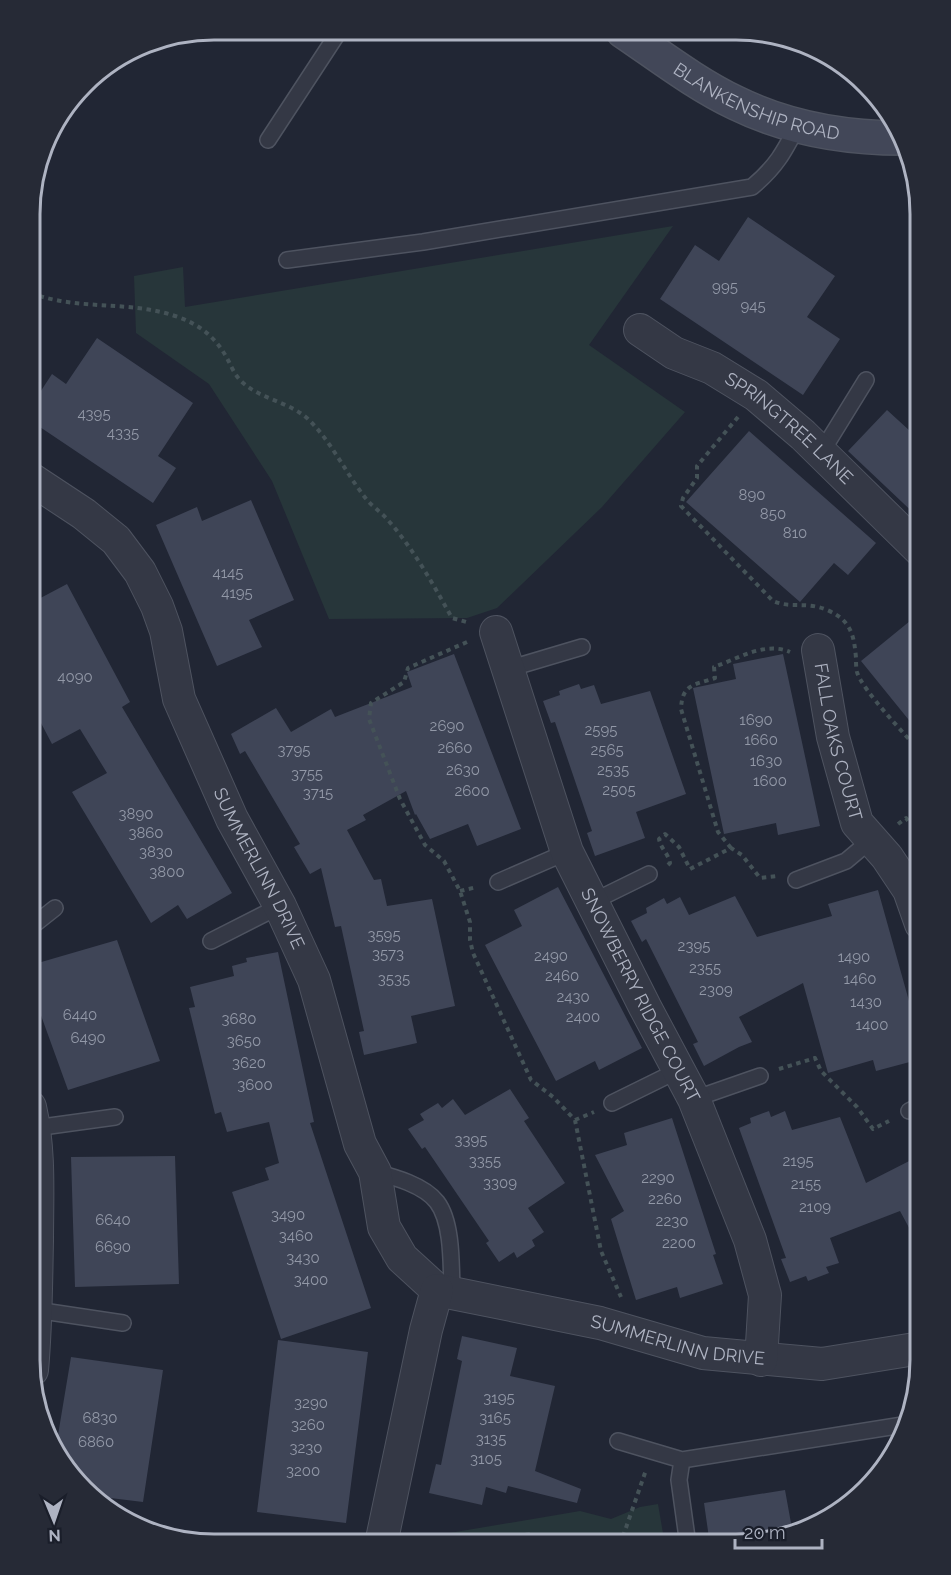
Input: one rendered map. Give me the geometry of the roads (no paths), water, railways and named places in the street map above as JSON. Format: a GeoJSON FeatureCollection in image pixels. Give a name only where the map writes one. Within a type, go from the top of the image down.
{"type":"FeatureCollection","features":[{"type":"Feature","properties":{"kind":"street","name":"BLANKENSHIP ROAD"},"geometry":{"type":"LineString","coordinates":[[637,40],[709,88],[768,117],[851,135],[892,137]]}},
{"type":"Feature","properties":{"kind":"street","name":"SPRINGTREE LANE"},"geometry":{"type":"LineString","coordinates":[[640,330],[674,353],[712,368],[756,395],[803,435],[910,540]]}},
{"type":"Feature","properties":{"kind":"street","name":"SUMMERLINN DRIVE"},"geometry":{"type":"LineString","coordinates":[[40,485],[84,514],[116,540],[140,572],[157,606],[166,631],[179,699],[232,819],[280,906],[314,980],[360,1144],[375,1172],[384,1227],[402,1258],[445,1291],[600,1323],[703,1353],[822,1364],[910,1350]]}},
{"type":"Feature","properties":{"kind":"street","name":"SNOWBERRY RIDGE COURT"},"geometry":{"type":"LineString","coordinates":[[496,632],[567,852],[694,1099],[750,1240],[765,1295],[762,1360]]}},
{"type":"Feature","properties":{"kind":"street","name":"FALL OAKS COURT"},"geometry":{"type":"LineString","coordinates":[[818,650],[826,689],[828,714],[857,823],[886,857],[910,893]]}},
{"type":"Feature","properties":{"kind":"street"},"geometry":{"type":"LineString","coordinates":[[383,1534],[426,1330],[445,1291]]}},
{"type":"Feature","properties":{"kind":"lane"},"geometry":{"type":"LineString","coordinates":[[268,140],[333,41]]}},
{"type":"Feature","properties":{"kind":"lane"},"geometry":{"type":"LineString","coordinates":[[287,260],[423,242],[752,187],[780,160],[798,125]]}},
{"type":"Feature","properties":{"kind":"lane"},"geometry":{"type":"LineString","coordinates":[[821,453],[867,380]]}},
{"type":"Feature","properties":{"kind":"lane"},"geometry":{"type":"LineString","coordinates":[[508,669],[582,647]]}},
{"type":"Feature","properties":{"kind":"lane"},"geometry":{"type":"LineString","coordinates":[[796,880],[846,861],[871,840]]}},
{"type":"Feature","properties":{"kind":"lane"},"geometry":{"type":"LineString","coordinates":[[498,882],[567,852]]}},
{"type":"Feature","properties":{"kind":"lane"},"geometry":{"type":"LineString","coordinates":[[592,902],[649,874]]}},
{"type":"Feature","properties":{"kind":"lane"},"geometry":{"type":"LineString","coordinates":[[211,941],[280,906]]}},
{"type":"Feature","properties":{"kind":"lane"},"geometry":{"type":"LineString","coordinates":[[40,920],[55,908]]}},
{"type":"Feature","properties":{"kind":"lane"},"geometry":{"type":"LineString","coordinates":[[612,1103],[679,1070]]}},
{"type":"Feature","properties":{"kind":"lane"},"geometry":{"type":"LineString","coordinates":[[694,1099],[760,1076]]}},
{"type":"Feature","properties":{"kind":"lane"},"geometry":{"type":"LineString","coordinates":[[40,1118],[115,1117]]}},
{"type":"Feature","properties":{"kind":"lane"},"geometry":{"type":"LineString","coordinates":[[375,1172],[418,1187],[437,1201],[447,1222],[445,1291]]}},
{"type":"Feature","properties":{"kind":"lane"},"geometry":{"type":"LineString","coordinates":[[40,1311],[123,1323]]}},
{"type":"Feature","properties":{"kind":"lane"},"geometry":{"type":"LineString","coordinates":[[618,1441],[682,1460],[897,1427]]}},
{"type":"Feature","properties":{"kind":"lane"},"geometry":{"type":"LineString","coordinates":[[682,1460],[680,1480],[687,1534]]}}]}
